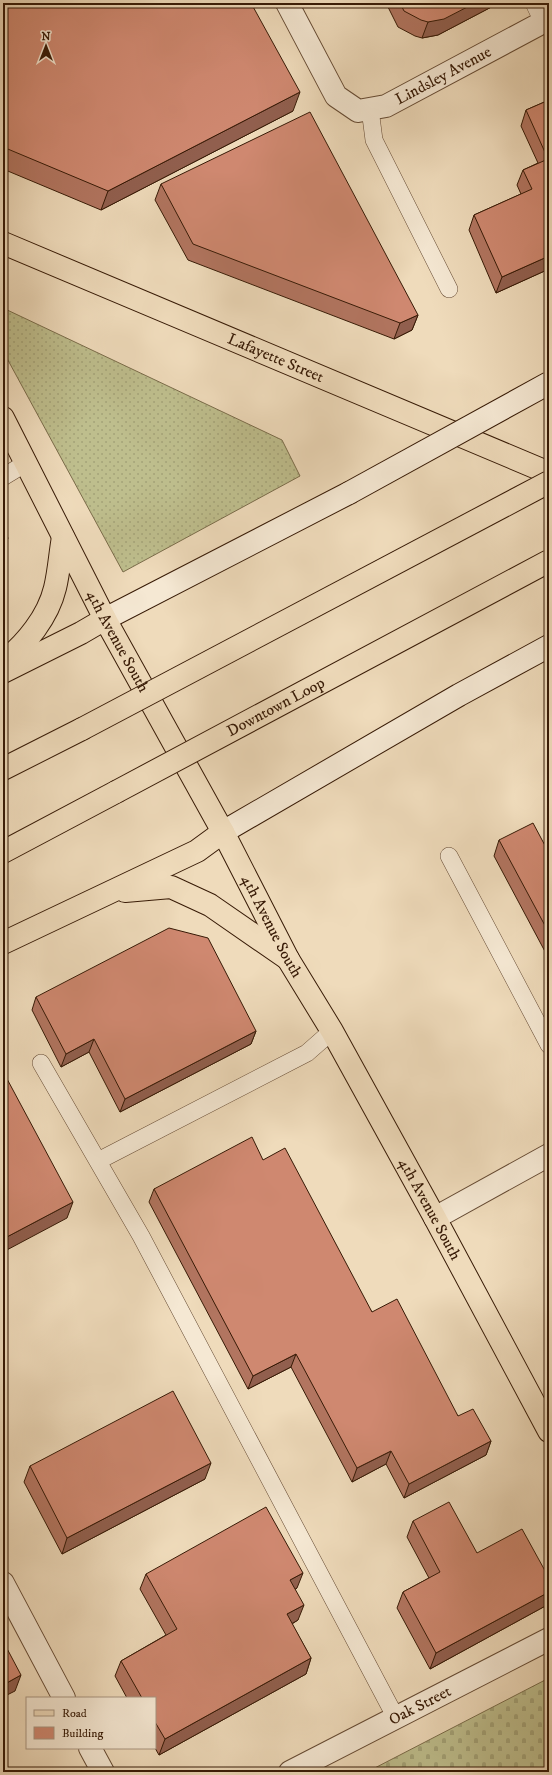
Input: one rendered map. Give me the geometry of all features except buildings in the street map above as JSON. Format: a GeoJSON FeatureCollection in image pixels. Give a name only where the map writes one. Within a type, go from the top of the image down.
{"type":"FeatureCollection","features":[{"type":"Feature","properties":{"kind":"main road","name":"Lafayette Street"},"geometry":{"type":"LineString","coordinates":[[3,243],[549,473]]}},
{"type":"Feature","properties":{"kind":"main road","name":"4th Avenue South"},"geometry":{"type":"LineString","coordinates":[[3,418],[105,619],[223,832],[288,959],[332,1031],[435,1218],[549,1431]]}},
{"type":"Feature","properties":{"kind":"main road"},"geometry":{"type":"LineString","coordinates":[[3,769],[82,729],[549,482]]}},
{"type":"Feature","properties":{"kind":"main road"},"geometry":{"type":"LineString","coordinates":[[3,662],[15,653],[30,635],[44,614],[55,589],[63,537]]}},
{"type":"Feature","properties":{"kind":"main road","name":"Downtown Loop"},"geometry":{"type":"LineString","coordinates":[[3,852],[549,562]]}},
{"type":"Feature","properties":{"kind":"main road"},"geometry":{"type":"LineString","coordinates":[[3,672],[81,634],[105,619]]}},
{"type":"Feature","properties":{"kind":"main road"},"geometry":{"type":"LineString","coordinates":[[3,943],[197,851],[223,832]]}},
{"type":"Feature","properties":{"kind":"main road"},"geometry":{"type":"LineString","coordinates":[[88,903],[130,889],[172,887],[210,905],[288,959]]}},
{"type":"Feature","properties":{"kind":"street","name":"Lindsley Avenue"},"geometry":{"type":"LineString","coordinates":[[287,3],[336,96],[358,111],[386,106],[542,14]]}},
{"type":"Feature","properties":{"kind":"street"},"geometry":{"type":"LineString","coordinates":[[105,619],[349,493],[549,383]]}},
{"type":"Feature","properties":{"kind":"street"},"geometry":{"type":"LineString","coordinates":[[223,832],[459,695],[549,646]]}},
{"type":"Feature","properties":{"kind":"street"},"geometry":{"type":"LineString","coordinates":[[435,1218],[549,1155]]}},
{"type":"Feature","properties":{"kind":"street"},"geometry":{"type":"LineString","coordinates":[[3,1583],[63,1697]]}},
{"type":"Feature","properties":{"kind":"street","name":"Oak Street"},"geometry":{"type":"LineString","coordinates":[[290,1772],[549,1640]]}},
{"type":"Feature","properties":{"kind":"street"},"geometry":{"type":"LineString","coordinates":[[91,1749],[103,1772]]}},
{"type":"Feature","properties":{"kind":"lane"},"geometry":{"type":"LineString","coordinates":[[370,109],[374,140],[449,289]]}},
{"type":"Feature","properties":{"kind":"lane"},"geometry":{"type":"LineString","coordinates":[[3,477],[26,463]]}},
{"type":"Feature","properties":{"kind":"lane"},"geometry":{"type":"LineString","coordinates":[[449,856],[549,1045]]}},
{"type":"Feature","properties":{"kind":"lane"},"geometry":{"type":"LineString","coordinates":[[98,1161],[307,1054],[332,1031]]}},
{"type":"Feature","properties":{"kind":"lane"},"geometry":{"type":"LineString","coordinates":[[41,1063],[141,1236],[396,1718]]}},
{"type":"Feature","properties":{"kind":"green space"},"geometry":{"type":"Polygon","coordinates":[[[3,308],[282,440],[300,476],[123,572],[3,351],[3,308]]]}},
{"type":"Feature","properties":{"kind":"green space"},"geometry":{"type":"Polygon","coordinates":[[[549,1678],[549,1772],[367,1772],[549,1678]]]}}]}
